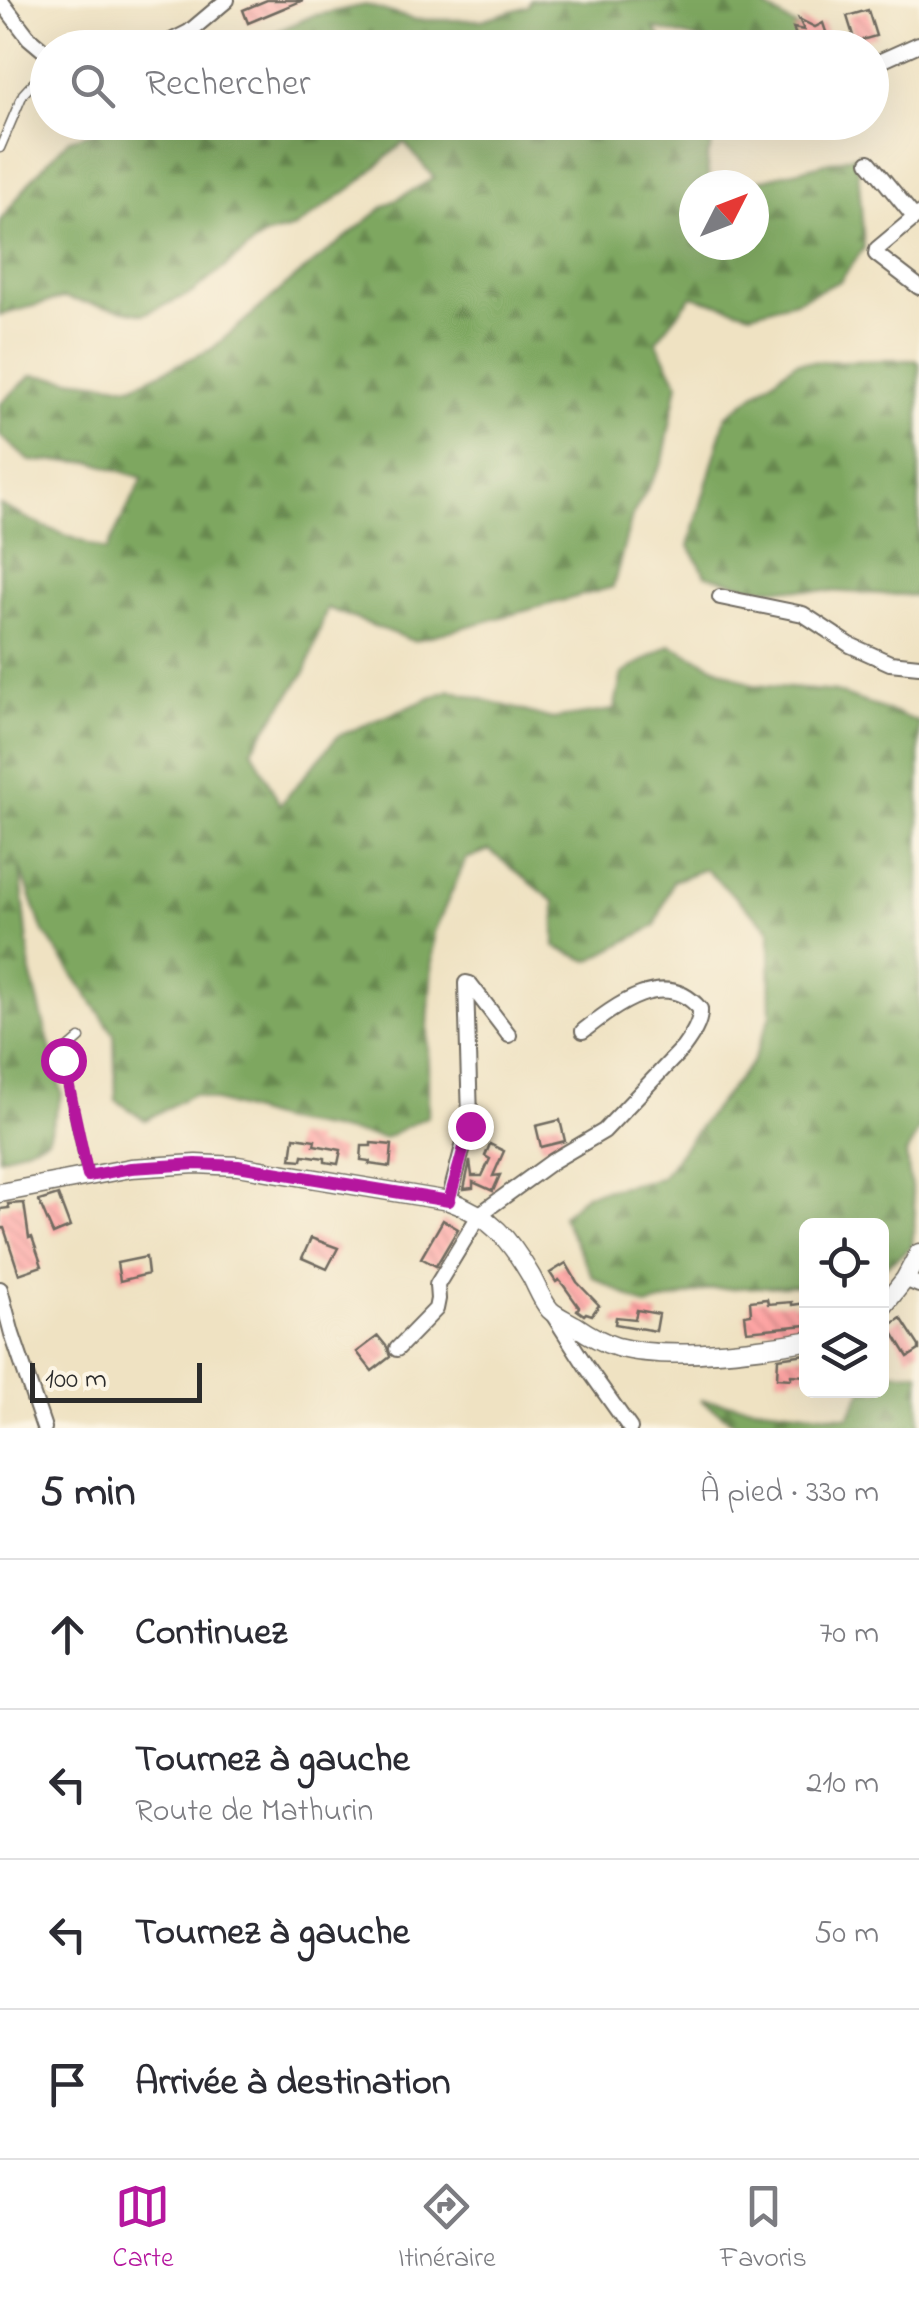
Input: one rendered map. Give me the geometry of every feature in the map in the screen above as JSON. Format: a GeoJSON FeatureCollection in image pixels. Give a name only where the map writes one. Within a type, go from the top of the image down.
{"type":"FeatureCollection","features":[{"type":"Feature","properties":{"kind":"street"},"geometry":{"type":"LineString","coordinates":[[0,0],[30,39]]}},
{"type":"Feature","properties":{"kind":"street"},"geometry":{"type":"LineString","coordinates":[[191,30],[228,0]]}},
{"type":"Feature","properties":{"kind":"street"},"geometry":{"type":"LineString","coordinates":[[889,57],[919,44]]}},
{"type":"Feature","properties":{"kind":"street"},"geometry":{"type":"LineString","coordinates":[[869,162],[917,216],[876,254],[919,287]]}},
{"type":"Feature","properties":{"kind":"street"},"geometry":{"type":"LineString","coordinates":[[720,597],[803,614],[850,645],[890,663],[919,666]]}},
{"type":"Feature","properties":{"kind":"street"},"geometry":{"type":"LineString","coordinates":[[449,1201],[470,1126],[466,983],[509,1035]]}},
{"type":"Feature","properties":{"kind":"street"},"geometry":{"type":"LineString","coordinates":[[396,1349],[436,1308],[437,1284],[480,1214],[553,1161],[612,1125],[683,1048],[701,1014],[680,992],[653,992],[619,1003],[583,1030]]}},
{"type":"Feature","properties":{"kind":"street"},"geometry":{"type":"LineString","coordinates":[[0,1193],[131,1168],[196,1164],[224,1165],[449,1201],[480,1214],[502,1234],[617,1422],[630,1428]]}},
{"type":"Feature","properties":{"kind":"street"},"geometry":{"type":"LineString","coordinates":[[889,1302],[912,1282],[919,1253]]}},
{"type":"Feature","properties":{"kind":"street"},"geometry":{"type":"LineString","coordinates":[[0,1289],[0,1330]]}},
{"type":"Feature","properties":{"kind":"street"},"geometry":{"type":"LineString","coordinates":[[551,1310],[595,1339],[651,1353],[712,1352],[799,1341]]}},
{"type":"Feature","properties":{"kind":"street"},"geometry":{"type":"LineString","coordinates":[[2,1314],[44,1428]]}},
{"type":"Feature","properties":{"kind":"lane"},"geometry":{"type":"LineString","coordinates":[[0,148],[30,87]]}},
{"type":"Feature","properties":{"kind":"lane"},"geometry":{"type":"LineString","coordinates":[[80,1038],[66,1050],[63,1060],[88,1176]]}},
{"type":"Feature","properties":{"kind":"green space"},"geometry":{"type":"Polygon","coordinates":[[[530,0],[755,0],[800,30],[280,30],[312,16],[366,5],[415,20],[482,20],[528,6],[530,0]]]}},
{"type":"Feature","properties":{"kind":"green space"},"geometry":{"type":"Polygon","coordinates":[[[68,140],[713,140],[708,170],[679,170],[679,260],[769,260],[769,178],[857,155],[864,248],[840,281],[798,300],[751,313],[692,296],[656,341],[678,383],[663,461],[632,516],[613,587],[413,641],[327,608],[306,671],[252,749],[280,805],[338,736],[450,690],[552,719],[614,710],[622,674],[670,645],[753,685],[836,692],[919,722],[919,1130],[906,1154],[915,1212],[912,1247],[889,1263],[889,1218],[799,1218],[799,1285],[712,1289],[646,1306],[593,1277],[562,1216],[586,1194],[661,1178],[753,1061],[771,1015],[770,929],[705,869],[673,881],[655,926],[589,961],[555,947],[555,902],[489,850],[466,859],[434,932],[428,1116],[384,1138],[278,1120],[193,1094],[145,1120],[116,1100],[114,1034],[42,929],[20,866],[31,973],[62,1094],[47,1139],[0,1158],[0,505],[106,551],[143,478],[93,462],[30,461],[0,436],[0,404],[32,375],[132,386],[212,349],[385,206],[434,178],[404,142],[358,183],[295,228],[264,236],[192,293],[144,314],[63,298],[0,315],[0,221],[68,140]]]}},
{"type":"Feature","properties":{"kind":"green space"},"geometry":{"type":"Polygon","coordinates":[[[916,360],[919,596],[752,587],[706,575],[689,546],[726,416],[796,362],[916,360]]]}},
{"type":"Feature","properties":{"kind":"green space"},"geometry":{"type":"Polygon","coordinates":[[[919,1372],[919,1428],[743,1428],[700,1400],[849,1417],[858,1398],[889,1398],[889,1373],[919,1372]]]}},
{"type":"Feature","properties":{"kind":"building"},"geometry":{"type":"Polygon","coordinates":[[[267,0],[303,0],[248,23],[243,10],[267,0]]]}},
{"type":"Feature","properties":{"kind":"building"},"geometry":{"type":"Polygon","coordinates":[[[868,10],[874,30],[851,30],[847,16],[868,10]]]}},
{"type":"Feature","properties":{"kind":"building"},"geometry":{"type":"Polygon","coordinates":[[[799,19],[815,27],[823,23],[825,30],[804,30],[799,19]]]}},
{"type":"Feature","properties":{"kind":"building"},"geometry":{"type":"Polygon","coordinates":[[[560,1120],[565,1141],[541,1147],[536,1126],[560,1120]]]}},
{"type":"Feature","properties":{"kind":"building"},"geometry":{"type":"Polygon","coordinates":[[[294,1137],[341,1150],[338,1164],[303,1155],[302,1160],[291,1159],[294,1137]]]}},
{"type":"Feature","properties":{"kind":"building"},"geometry":{"type":"Polygon","coordinates":[[[490,1144],[504,1151],[493,1176],[500,1175],[493,1191],[473,1182],[473,1188],[464,1189],[470,1161],[472,1176],[482,1176],[490,1159],[485,1156],[490,1144]]]}},
{"type":"Feature","properties":{"kind":"building"},"geometry":{"type":"Polygon","coordinates":[[[392,1145],[390,1167],[361,1160],[362,1146],[392,1145]]]}},
{"type":"Feature","properties":{"kind":"building"},"geometry":{"type":"Polygon","coordinates":[[[58,1195],[70,1227],[53,1234],[39,1201],[58,1195]]]}},
{"type":"Feature","properties":{"kind":"building"},"geometry":{"type":"Polygon","coordinates":[[[24,1203],[29,1238],[32,1237],[42,1266],[19,1274],[4,1228],[0,1228],[0,1209],[24,1203]]]}},
{"type":"Feature","properties":{"kind":"building"},"geometry":{"type":"Polygon","coordinates":[[[443,1220],[458,1229],[436,1266],[421,1258],[443,1220]]]}},
{"type":"Feature","properties":{"kind":"building"},"geometry":{"type":"Polygon","coordinates":[[[311,1238],[338,1248],[327,1269],[302,1258],[311,1238]]]}},
{"type":"Feature","properties":{"kind":"building"},"geometry":{"type":"Polygon","coordinates":[[[146,1257],[148,1274],[120,1281],[117,1263],[146,1257]]]}},
{"type":"Feature","properties":{"kind":"building"},"geometry":{"type":"Polygon","coordinates":[[[566,1263],[577,1282],[599,1305],[592,1315],[577,1310],[579,1307],[564,1286],[550,1273],[566,1263]]]}},
{"type":"Feature","properties":{"kind":"building"},"geometry":{"type":"Polygon","coordinates":[[[767,1299],[768,1304],[799,1304],[799,1326],[747,1331],[745,1315],[751,1314],[750,1301],[767,1299]]]}},
{"type":"Feature","properties":{"kind":"building"},"geometry":{"type":"Polygon","coordinates":[[[637,1310],[659,1314],[656,1331],[615,1324],[616,1317],[635,1319],[637,1310]]]}},
{"type":"Feature","properties":{"kind":"building"},"geometry":{"type":"Polygon","coordinates":[[[901,1318],[919,1350],[908,1357],[889,1326],[901,1318]]]}},
{"type":"Feature","properties":{"kind":"building"},"geometry":{"type":"Polygon","coordinates":[[[378,1336],[390,1357],[372,1371],[357,1352],[378,1336]]]}},
{"type":"Feature","properties":{"kind":"building"},"geometry":{"type":"Polygon","coordinates":[[[799,1355],[799,1376],[777,1378],[778,1358],[799,1355]]]}},
{"type":"Feature","properties":{"kind":"route"},"geometry":{"type":"LineString","coordinates":[[63,1060],[88,1176],[131,1168],[238,1166],[449,1201],[470,1126]]}}]}
